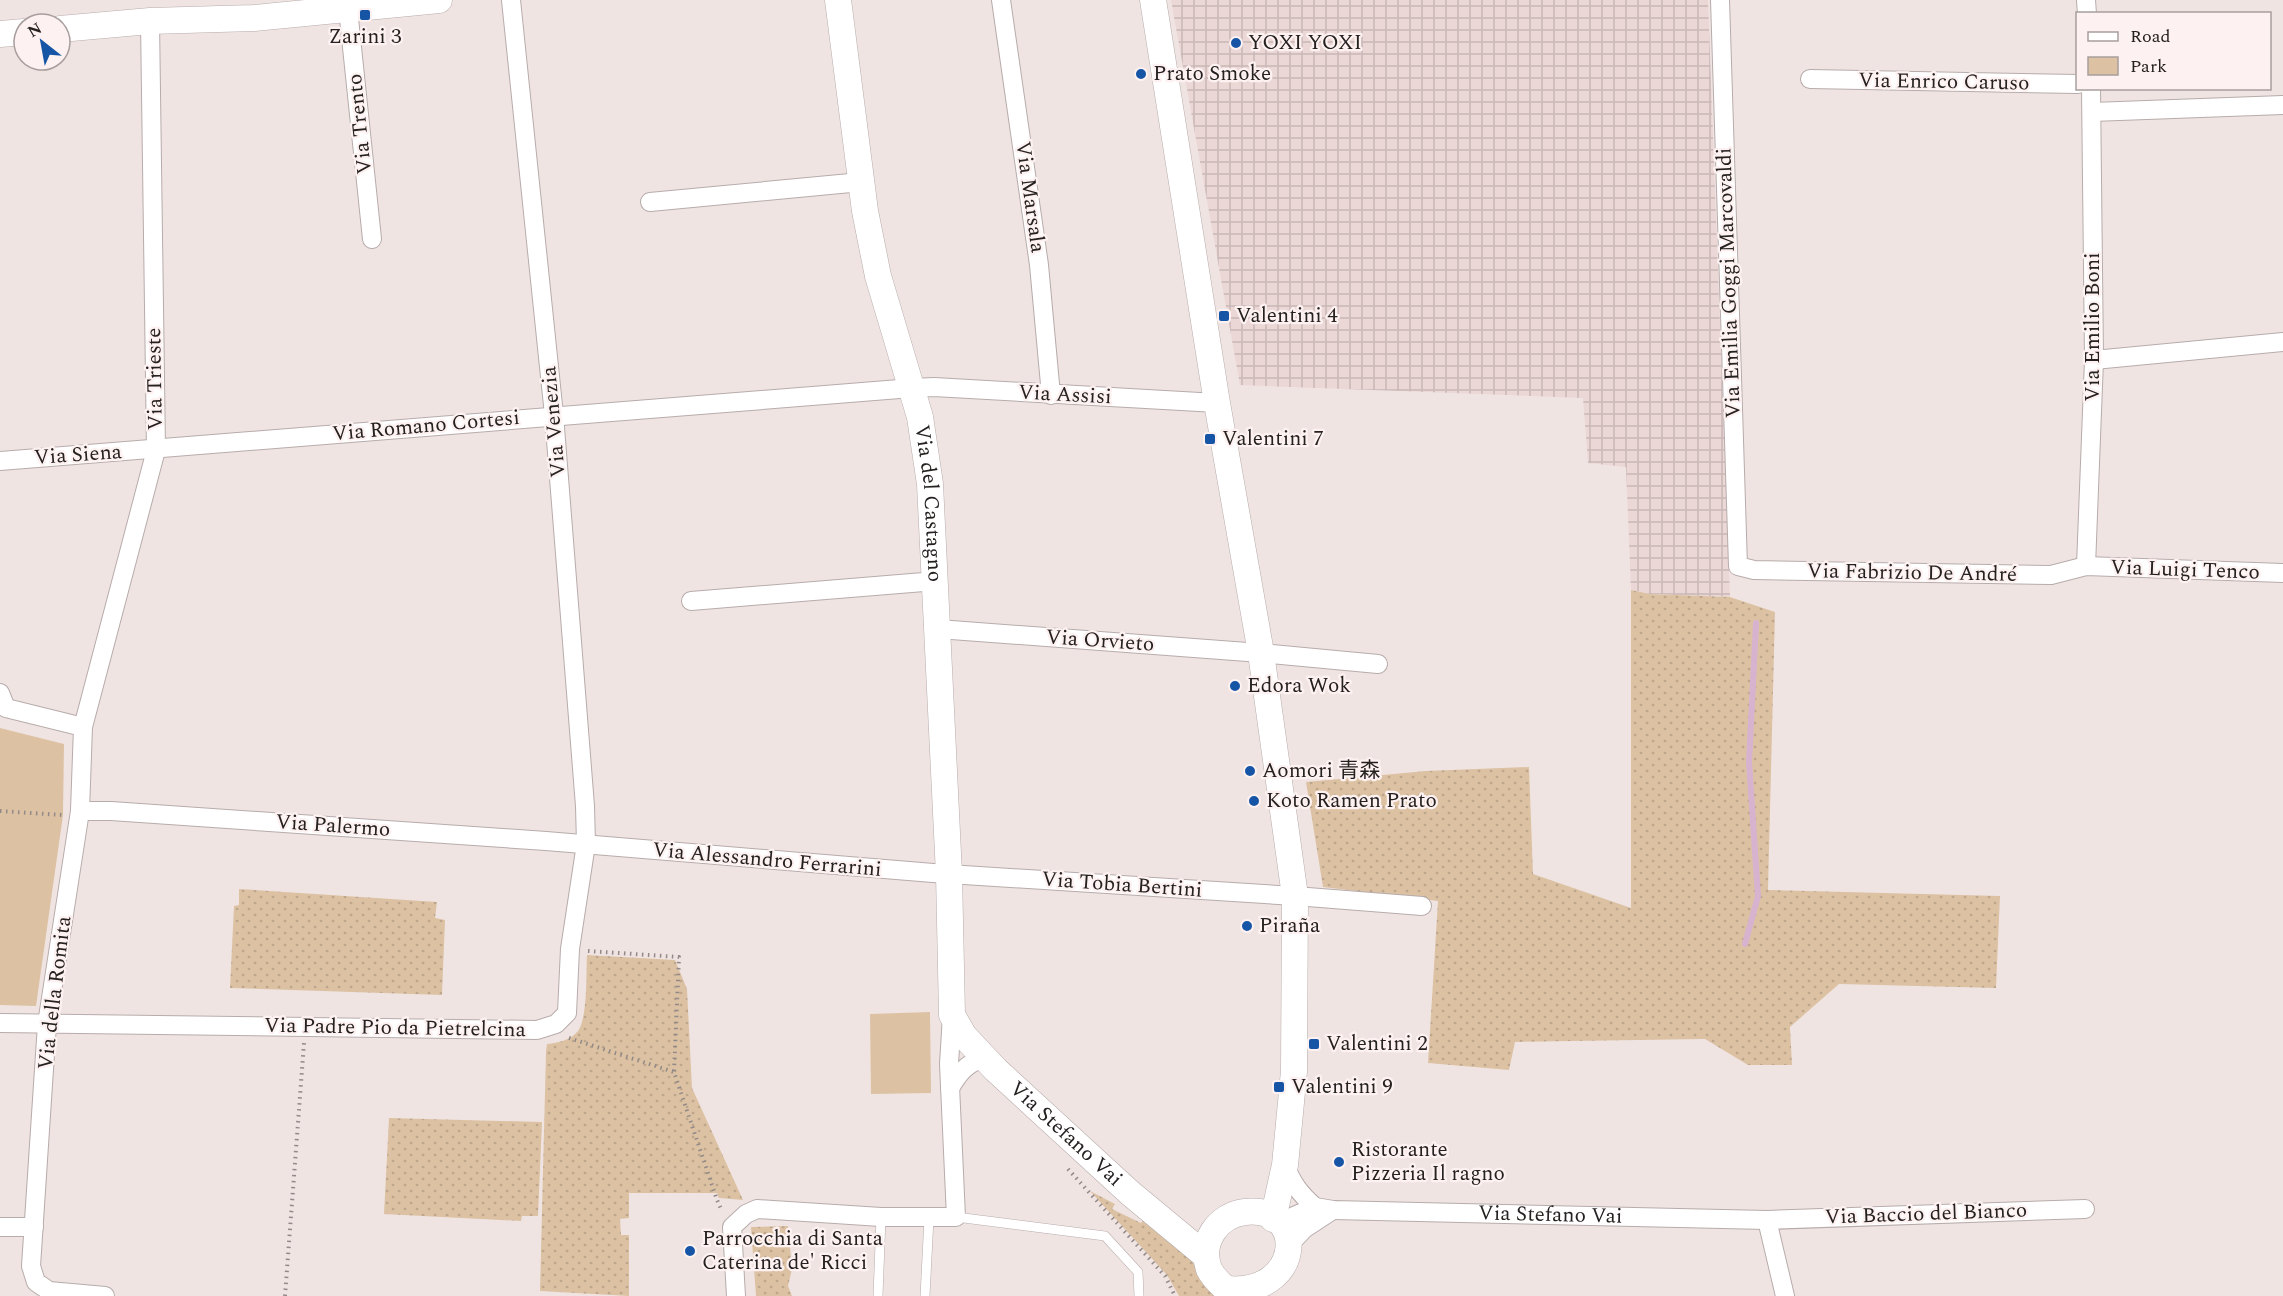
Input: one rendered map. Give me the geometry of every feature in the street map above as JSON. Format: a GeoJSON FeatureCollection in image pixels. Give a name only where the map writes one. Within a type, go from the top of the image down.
{"type":"FeatureCollection","features":[{"type":"Feature","properties":{"kind":"street"},"geometry":{"type":"LineString","coordinates":[[72,28],[283,8],[348,9],[439,0]]}},
{"type":"Feature","properties":{"kind":"street","name":"Via Venezia"},"geometry":{"type":"LineString","coordinates":[[512,0],[554,415],[585,806],[586,844]]}},
{"type":"Feature","properties":{"kind":"street","name":"Via del Castagno"},"geometry":{"type":"LineString","coordinates":[[838,0],[861,182],[878,276],[920,417],[930,484],[949,874],[952,1015],[949,1064],[956,1217]]}},
{"type":"Feature","properties":{"kind":"street","name":"Via Marsala"},"geometry":{"type":"LineString","coordinates":[[1001,0],[1039,265],[1051,395]]}},
{"type":"Feature","properties":{"kind":"street"},"geometry":{"type":"LineString","coordinates":[[1153,0],[1217,403],[1261,653],[1295,896],[1294,1071],[1284,1168],[1273,1225],[1289,1260],[1277,1290],[1252,1294],[1230,1292],[1213,1275],[1206,1256],[1208,1242],[1214,1229],[1224,1219],[1237,1213],[1273,1225],[1305,1229],[1324,1208],[1301,1196],[1284,1168]]}},
{"type":"Feature","properties":{"kind":"street","name":"Via Emilia Goggi Marcovaldi"},"geometry":{"type":"LineString","coordinates":[[1720,0],[1738,566]]}},
{"type":"Feature","properties":{"kind":"street","name":"Via Trento"},"geometry":{"type":"LineString","coordinates":[[348,9],[372,239]]}},
{"type":"Feature","properties":{"kind":"street","name":"Via Trieste"},"geometry":{"type":"LineString","coordinates":[[83,727],[156,450],[150,21]]}},
{"type":"Feature","properties":{"kind":"street","name":"Via Enrico Caruso"},"geometry":{"type":"LineString","coordinates":[[1810,79],[2076,84]]}},
{"type":"Feature","properties":{"kind":"street","name":"Via Emilio Boni"},"geometry":{"type":"LineString","coordinates":[[2086,566],[2094,360],[2091,90]]}},
{"type":"Feature","properties":{"kind":"street"},"geometry":{"type":"LineString","coordinates":[[2092,112],[2283,105]]}},
{"type":"Feature","properties":{"kind":"street"},"geometry":{"type":"LineString","coordinates":[[650,202],[861,182]]}},
{"type":"Feature","properties":{"kind":"street"},"geometry":{"type":"LineString","coordinates":[[2094,360],[2283,342]]}},
{"type":"Feature","properties":{"kind":"street","name":"Via Assisi"},"geometry":{"type":"LineString","coordinates":[[912,388],[934,387],[1217,403]]}},
{"type":"Feature","properties":{"kind":"street","name":"Via Romano Cortesi"},"geometry":{"type":"LineString","coordinates":[[156,450],[554,415],[912,388]]}},
{"type":"Feature","properties":{"kind":"street","name":"Via Siena"},"geometry":{"type":"LineString","coordinates":[[0,461],[156,450]]}},
{"type":"Feature","properties":{"kind":"street","name":"Via Fabrizio De André"},"geometry":{"type":"LineString","coordinates":[[1738,566],[1754,570],[2051,575],[2086,566]]}},
{"type":"Feature","properties":{"kind":"street","name":"Via Luigi Tenco"},"geometry":{"type":"LineString","coordinates":[[2086,566],[2283,573]]}},
{"type":"Feature","properties":{"kind":"street"},"geometry":{"type":"LineString","coordinates":[[691,601],[936,581]]}},
{"type":"Feature","properties":{"kind":"street","name":"Via Orvieto"},"geometry":{"type":"LineString","coordinates":[[938,630],[1261,653],[1378,664]]}},
{"type":"Feature","properties":{"kind":"street"},"geometry":{"type":"LineString","coordinates":[[0,693],[6,708],[83,727]]}},
{"type":"Feature","properties":{"kind":"street","name":"Via della Romita"},"geometry":{"type":"LineString","coordinates":[[83,727],[80,811],[47,1024],[32,1266],[36,1282],[49,1291],[105,1296]]}},
{"type":"Feature","properties":{"kind":"street","name":"Via Palermo"},"geometry":{"type":"LineString","coordinates":[[80,811],[111,811],[586,844]]}},
{"type":"Feature","properties":{"kind":"street","name":"Via Alessandro Ferrarini"},"geometry":{"type":"LineString","coordinates":[[586,844],[949,874]]}},
{"type":"Feature","properties":{"kind":"street","name":"Via Padre Pio da Pietrelcina"},"geometry":{"type":"LineString","coordinates":[[0,1023],[537,1030],[556,1024],[567,1013],[570,949],[586,844]]}},
{"type":"Feature","properties":{"kind":"street","name":"Via Tobia Bertini"},"geometry":{"type":"LineString","coordinates":[[949,874],[1422,906]]}},
{"type":"Feature","properties":{"kind":"street"},"geometry":{"type":"LineString","coordinates":[[950,1088],[969,1062],[983,1058],[964,1036],[952,1015]]}},
{"type":"Feature","properties":{"kind":"street","name":"Via Stefano Vai"},"geometry":{"type":"LineString","coordinates":[[983,1058],[1130,1193],[1206,1256]]}},
{"type":"Feature","properties":{"kind":"street","name":"Via Stefano Vai"},"geometry":{"type":"LineString","coordinates":[[1324,1208],[1767,1220]]}},
{"type":"Feature","properties":{"kind":"street"},"geometry":{"type":"LineString","coordinates":[[736,1296],[732,1227],[746,1214],[757,1209],[881,1217],[956,1217]]}},
{"type":"Feature","properties":{"kind":"street","name":"Via Baccio del Bianco"},"geometry":{"type":"LineString","coordinates":[[1767,1220],[2085,1209]]}},
{"type":"Feature","properties":{"kind":"street"},"geometry":{"type":"LineString","coordinates":[[1767,1220],[1785,1296]]}},
{"type":"Feature","properties":{"kind":"street"},"geometry":{"type":"LineString","coordinates":[[0,1227],[34,1227]]}},
{"type":"Feature","properties":{"kind":"lane"},"geometry":{"type":"LineString","coordinates":[[878,1296],[881,1217]]}},
{"type":"Feature","properties":{"kind":"lane"},"geometry":{"type":"LineString","coordinates":[[956,1217],[1105,1236],[1138,1272],[1139,1296]]}},
{"type":"Feature","properties":{"kind":"lane"},"geometry":{"type":"LineString","coordinates":[[925,1296],[929,1218]]}},
{"type":"Feature","properties":{"kind":"path"},"geometry":{"type":"LineString","coordinates":[[0,811],[63,815],[80,811]]}},
{"type":"Feature","properties":{"kind":"path"},"geometry":{"type":"LineString","coordinates":[[570,949],[679,957],[674,1072],[717,1200],[732,1227]]}},
{"type":"Feature","properties":{"kind":"path"},"geometry":{"type":"LineString","coordinates":[[556,1024],[569,1038],[674,1072]]}},
{"type":"Feature","properties":{"kind":"path"},"geometry":{"type":"LineString","coordinates":[[285,1296],[305,1027]]}},
{"type":"Feature","properties":{"kind":"shaded area"},"geometry":{"type":"Polygon","coordinates":[[[1171,0],[1708,0],[1730,597],[1650,594],[1631,590],[1626,467],[1588,463],[1583,398],[1240,385],[1171,0]]]}},
{"type":"Feature","properties":{"kind":"green space"},"geometry":{"type":"Polygon","coordinates":[[[1631,590],[1650,594],[1730,597],[1775,612],[1768,890],[2000,896],[1996,988],[1839,984],[1790,1027],[1792,1065],[1748,1065],[1705,1039],[1515,1042],[1509,1070],[1428,1063],[1438,901],[1323,887],[1306,782],[1426,771],[1529,767],[1533,874],[1631,908],[1631,590]]]}},
{"type":"Feature","properties":{"kind":"green space"},"geometry":{"type":"Polygon","coordinates":[[[0,728],[64,744],[63,815],[36,1006],[0,1005],[0,728]]]}},
{"type":"Feature","properties":{"kind":"green space"},"geometry":{"type":"Polygon","coordinates":[[[239,889],[437,902],[435,918],[445,920],[442,995],[230,988],[234,906],[239,905],[239,889]]]}},
{"type":"Feature","properties":{"kind":"green space"},"geometry":{"type":"Polygon","coordinates":[[[587,955],[675,960],[687,989],[692,1088],[743,1200],[719,1198],[717,1193],[629,1193],[629,1218],[620,1219],[621,1235],[629,1235],[629,1296],[540,1291],[547,1044],[568,1039],[578,1031],[585,1006],[587,955]]]}},
{"type":"Feature","properties":{"kind":"green space"},"geometry":{"type":"Polygon","coordinates":[[[930,1012],[931,1093],[871,1094],[870,1014],[930,1012]]]}},
{"type":"Feature","properties":{"kind":"green space"},"geometry":{"type":"Polygon","coordinates":[[[389,1118],[542,1122],[538,1216],[522,1216],[521,1221],[384,1214],[389,1118]]]}},
{"type":"Feature","properties":{"kind":"green space"},"geometry":{"type":"Polygon","coordinates":[[[1090,1191],[1115,1204],[1112,1209],[1141,1223],[1145,1217],[1192,1256],[1215,1296],[1179,1296],[1167,1275],[1090,1191]]]}},
{"type":"Feature","properties":{"kind":"green space"},"geometry":{"type":"Polygon","coordinates":[[[788,1226],[792,1269],[788,1286],[792,1296],[756,1296],[751,1227],[788,1226]]]}},
{"type":"Feature","properties":{"kind":"waterway"},"geometry":{"type":"LineString","coordinates":[[1745,944],[1758,896],[1749,762],[1756,623]]}},
{"type":"Feature","properties":{"kind":"place","name":"Zarini 3"},"geometry":{"type":"Point","coordinates":[365,15]}},
{"type":"Feature","properties":{"kind":"place","name":"YOXI YOXI"},"geometry":{"type":"Point","coordinates":[1236,43]}},
{"type":"Feature","properties":{"kind":"place","name":"Prato Smoke"},"geometry":{"type":"Point","coordinates":[1141,74]}},
{"type":"Feature","properties":{"kind":"place","name":"Valentini 4"},"geometry":{"type":"Point","coordinates":[1224,316]}},
{"type":"Feature","properties":{"kind":"place","name":"Valentini 7"},"geometry":{"type":"Point","coordinates":[1210,439]}},
{"type":"Feature","properties":{"kind":"place","name":"Edora Wok"},"geometry":{"type":"Point","coordinates":[1235,686]}},
{"type":"Feature","properties":{"kind":"place","name":"Aomori 青森"},"geometry":{"type":"Point","coordinates":[1250,771]}},
{"type":"Feature","properties":{"kind":"place","name":"Koto Ramen Prato"},"geometry":{"type":"Point","coordinates":[1254,801]}},
{"type":"Feature","properties":{"kind":"place","name":"Piraña"},"geometry":{"type":"Point","coordinates":[1247,926]}},
{"type":"Feature","properties":{"kind":"place","name":"Valentini 2"},"geometry":{"type":"Point","coordinates":[1314,1044]}},
{"type":"Feature","properties":{"kind":"place","name":"Valentini 9"},"geometry":{"type":"Point","coordinates":[1279,1087]}},
{"type":"Feature","properties":{"kind":"place","name":"Ristorante Pizzeria Il ragno"},"geometry":{"type":"Point","coordinates":[1339,1162]}},
{"type":"Feature","properties":{"kind":"place","name":"Parrocchia di Santa Caterina de' Ricci"},"geometry":{"type":"Point","coordinates":[690,1251]}}]}
